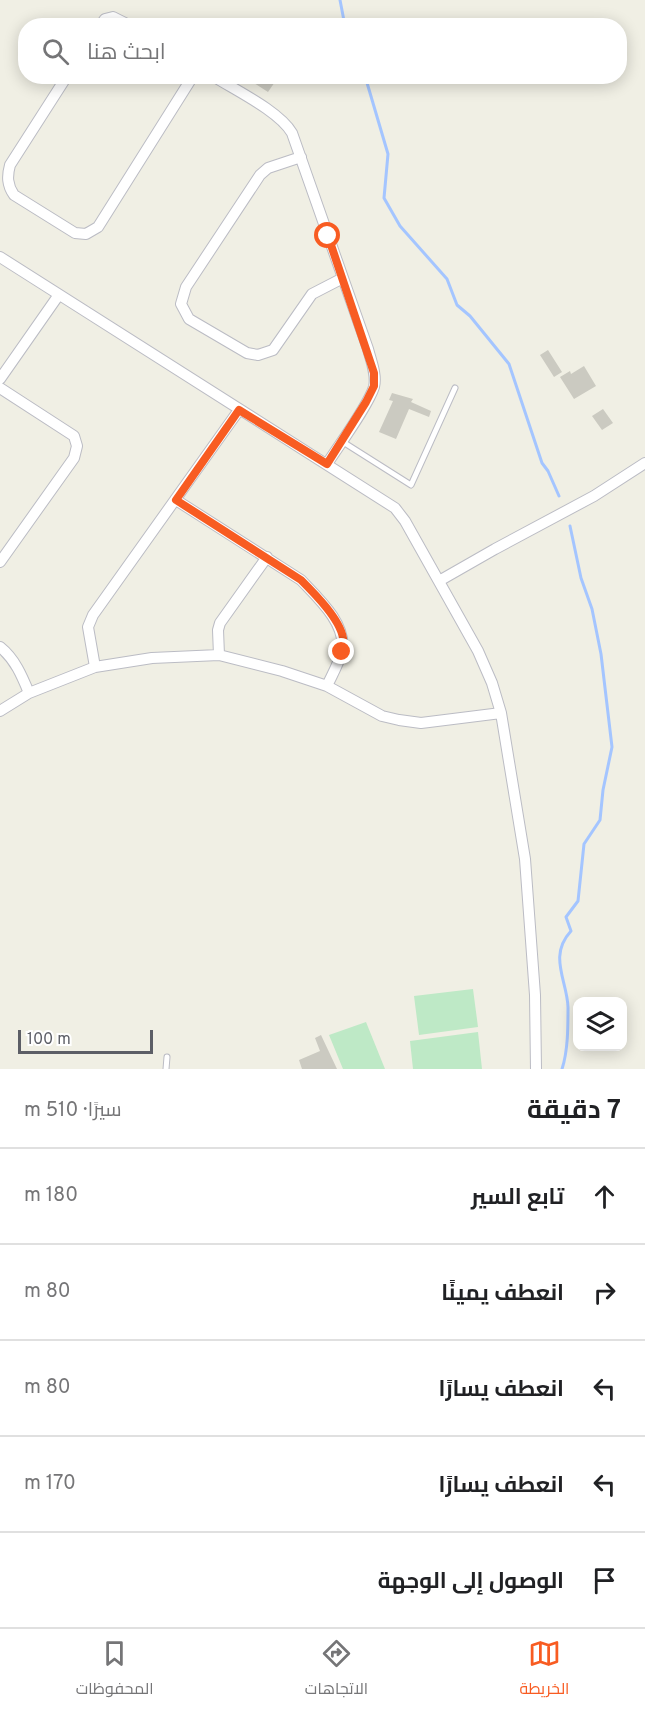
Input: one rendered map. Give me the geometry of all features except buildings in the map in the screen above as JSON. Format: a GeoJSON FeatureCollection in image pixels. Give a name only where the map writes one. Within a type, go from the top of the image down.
{"type":"FeatureCollection","features":[{"type":"Feature","properties":{"kind":"street"},"geometry":{"type":"LineString","coordinates":[[62,84],[10,165],[7,180],[9,189],[14,195],[75,233],[86,234],[98,227],[188,84]]}},
{"type":"Feature","properties":{"kind":"street"},"geometry":{"type":"LineString","coordinates":[[225,84],[287,124],[292,133],[368,349],[374,373],[374,386],[327,464]]}},
{"type":"Feature","properties":{"kind":"street"},"geometry":{"type":"LineString","coordinates":[[301,157],[268,168],[260,175],[186,287],[181,304],[189,319],[247,353],[258,355],[273,350],[312,294],[343,278]]}},
{"type":"Feature","properties":{"kind":"street"},"geometry":{"type":"LineString","coordinates":[[0,257],[58,296],[395,508],[405,521],[478,651],[492,683],[501,713],[525,859],[535,995],[536,1069]]}},
{"type":"Feature","properties":{"kind":"street"},"geometry":{"type":"LineString","coordinates":[[0,380],[58,296]]}},
{"type":"Feature","properties":{"kind":"street"},"geometry":{"type":"LineString","coordinates":[[0,388],[74,436],[77,446],[74,458],[0,562]]}},
{"type":"Feature","properties":{"kind":"street"},"geometry":{"type":"LineString","coordinates":[[95,667],[89,639],[90,621],[239,410]]}},
{"type":"Feature","properties":{"kind":"street"},"geometry":{"type":"LineString","coordinates":[[439,582],[594,496],[645,463]]}},
{"type":"Feature","properties":{"kind":"street"},"geometry":{"type":"LineString","coordinates":[[176,500],[301,580],[314,594],[337,624],[343,637],[342,652],[327,686]]}},
{"type":"Feature","properties":{"kind":"street"},"geometry":{"type":"LineString","coordinates":[[219,655],[220,623],[267,557]]}},
{"type":"Feature","properties":{"kind":"street"},"geometry":{"type":"LineString","coordinates":[[0,647],[20,671],[29,693]]}},
{"type":"Feature","properties":{"kind":"street"},"geometry":{"type":"LineString","coordinates":[[0,711],[29,693],[95,667],[152,658],[219,655],[282,671],[327,686],[382,716],[399,720],[420,723],[501,713]]}},
{"type":"Feature","properties":{"kind":"lane"},"geometry":{"type":"LineString","coordinates":[[341,441],[411,485],[455,388]]}},
{"type":"Feature","properties":{"kind":"lane"},"geometry":{"type":"LineString","coordinates":[[166,1069],[167,1057]]}},
{"type":"Feature","properties":{"kind":"green space"},"geometry":{"type":"Polygon","coordinates":[[[473,989],[478,1027],[419,1035],[414,996],[473,989]]]}},
{"type":"Feature","properties":{"kind":"green space"},"geometry":{"type":"Polygon","coordinates":[[[366,1022],[385,1069],[343,1069],[329,1035],[366,1022]]]}},
{"type":"Feature","properties":{"kind":"green space"},"geometry":{"type":"Polygon","coordinates":[[[478,1032],[482,1069],[413,1069],[410,1041],[478,1032]]]}},
{"type":"Feature","properties":{"kind":"waterway"},"geometry":{"type":"LineString","coordinates":[[340,0],[343,18]]}},
{"type":"Feature","properties":{"kind":"waterway"},"geometry":{"type":"LineString","coordinates":[[367,84],[388,154],[384,198],[400,226],[447,279],[457,305],[470,316],[509,364],[542,463],[559,496]]}},
{"type":"Feature","properties":{"kind":"waterway"},"geometry":{"type":"LineString","coordinates":[[562,1069],[567,1047],[568,1007],[560,959],[564,940],[571,931],[566,917],[578,901],[584,844],[600,820],[603,790],[612,747],[601,654],[592,609],[581,578],[570,526]]}},
{"type":"Feature","properties":{"kind":"route"},"geometry":{"type":"LineString","coordinates":[[328,236],[368,349],[374,373],[374,386],[366,402],[327,464],[239,410],[176,500],[301,580],[337,624],[343,637],[342,652]]}}]}
